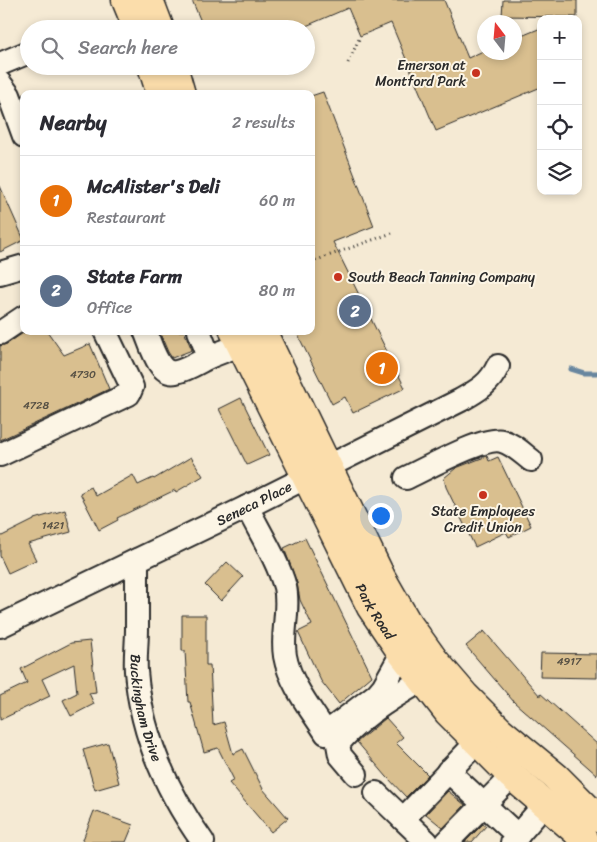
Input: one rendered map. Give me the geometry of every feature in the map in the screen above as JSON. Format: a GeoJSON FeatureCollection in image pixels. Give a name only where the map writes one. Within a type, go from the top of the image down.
{"type":"FeatureCollection","features":[{"type":"Feature","properties":{"kind":"main road"},"geometry":{"type":"LineString","coordinates":[[126,0],[134,20]]}},
{"type":"Feature","properties":{"kind":"main road"},"geometry":{"type":"LineString","coordinates":[[150,0],[157,20]]}},
{"type":"Feature","properties":{"kind":"main road"},"geometry":{"type":"LineString","coordinates":[[155,75],[160,90]]}},
{"type":"Feature","properties":{"kind":"main road"},"geometry":{"type":"LineString","coordinates":[[175,75],[180,90]]}},
{"type":"Feature","properties":{"kind":"main road","name":"Park Road"},"geometry":{"type":"LineString","coordinates":[[245,336],[318,472],[406,621],[434,660],[465,696],[499,730],[556,777],[597,818]]}},
{"type":"Feature","properties":{"kind":"main road","name":"Park Road"},"geometry":{"type":"LineString","coordinates":[[318,472],[371,607],[402,652],[448,712],[512,776],[585,842]]}},
{"type":"Feature","properties":{"kind":"street"},"geometry":{"type":"LineString","coordinates":[[0,64],[20,60]]}},
{"type":"Feature","properties":{"kind":"street"},"geometry":{"type":"LineString","coordinates":[[0,75],[5,75],[20,64]]}},
{"type":"Feature","properties":{"kind":"street"},"geometry":{"type":"LineString","coordinates":[[0,83],[9,95],[20,125]]}},
{"type":"Feature","properties":{"kind":"street"},"geometry":{"type":"LineString","coordinates":[[0,274],[20,267]]}},
{"type":"Feature","properties":{"kind":"street"},"geometry":{"type":"LineString","coordinates":[[0,334],[20,320]]}},
{"type":"Feature","properties":{"kind":"street"},"geometry":{"type":"LineString","coordinates":[[0,455],[129,394],[132,388],[107,335]]}},
{"type":"Feature","properties":{"kind":"street"},"geometry":{"type":"LineString","coordinates":[[147,335],[162,369],[169,372],[176,372],[209,357],[245,336]]}},
{"type":"Feature","properties":{"kind":"street"},"geometry":{"type":"LineString","coordinates":[[201,335],[209,357]]}},
{"type":"Feature","properties":{"kind":"street","name":"Seneca Place"},"geometry":{"type":"LineString","coordinates":[[0,626],[248,507],[480,389],[489,382],[498,366]]}},
{"type":"Feature","properties":{"kind":"street"},"geometry":{"type":"LineString","coordinates":[[406,478],[478,444],[493,440],[510,444],[531,460]]}},
{"type":"Feature","properties":{"kind":"street"},"geometry":{"type":"LineString","coordinates":[[248,507],[280,573],[285,589],[287,609],[285,655],[292,679],[326,733],[377,694],[383,687],[402,652]]}},
{"type":"Feature","properties":{"kind":"street","name":"Buckingham Drive"},"geometry":{"type":"LineString","coordinates":[[136,560],[136,670],[142,707],[152,745],[166,783],[186,818],[203,842]]}},
{"type":"Feature","properties":{"kind":"street"},"geometry":{"type":"LineString","coordinates":[[356,774],[340,755],[338,744],[349,730],[423,680]]}},
{"type":"Feature","properties":{"kind":"street"},"geometry":{"type":"LineString","coordinates":[[403,819],[478,742]]}},
{"type":"Feature","properties":{"kind":"street"},"geometry":{"type":"LineString","coordinates":[[448,771],[483,804],[515,839],[545,804]]}},
{"type":"Feature","properties":{"kind":"street"},"geometry":{"type":"LineString","coordinates":[[447,842],[512,776]]}},
{"type":"Feature","properties":{"kind":"street"},"geometry":{"type":"LineString","coordinates":[[376,793],[427,842]]}},
{"type":"Feature","properties":{"kind":"path"},"geometry":{"type":"LineString","coordinates":[[348,63],[359,39]]}},
{"type":"Feature","properties":{"kind":"path"},"geometry":{"type":"LineString","coordinates":[[315,261],[392,233]]}},
{"type":"Feature","properties":{"kind":"building","name":"Emerson at Montford Park"},"geometry":{"type":"Polygon","coordinates":[[[192,0],[444,0],[468,58],[477,54],[477,60],[522,60],[522,36],[537,30],[537,89],[436,131],[391,23],[360,36],[348,8],[315,22],[315,20],[200,20],[192,0]]]}},
{"type":"Feature","properties":{"kind":"building"},"geometry":{"type":"Polygon","coordinates":[[[503,0],[577,0],[577,15],[502,15],[503,0]]]}},
{"type":"Feature","properties":{"kind":"building"},"geometry":{"type":"Polygon","coordinates":[[[323,92],[374,226],[333,242],[405,388],[353,413],[345,397],[332,404],[298,335],[315,335],[315,95],[323,92]]]}},
{"type":"Feature","properties":{"kind":"building"},"geometry":{"type":"Polygon","coordinates":[[[0,186],[20,231],[20,242],[0,252],[0,186]]]}},
{"type":"Feature","properties":{"kind":"building"},"geometry":{"type":"Polygon","coordinates":[[[20,335],[50,335],[64,355],[90,344],[109,389],[0,440],[0,346],[7,344],[20,335]]]}},
{"type":"Feature","properties":{"kind":"building"},"geometry":{"type":"Polygon","coordinates":[[[161,335],[186,335],[192,350],[172,358],[161,335]]]}},
{"type":"Feature","properties":{"kind":"building"},"geometry":{"type":"Polygon","coordinates":[[[241,398],[269,455],[247,465],[219,409],[241,398]]]}},
{"type":"Feature","properties":{"kind":"building","name":"State Employees Credit Union"},"geometry":{"type":"Polygon","coordinates":[[[487,456],[489,461],[498,457],[531,526],[509,537],[506,532],[475,547],[446,487],[444,478],[456,468],[487,456]]]}},
{"type":"Feature","properties":{"kind":"building"},"geometry":{"type":"Polygon","coordinates":[[[191,457],[203,476],[176,492],[175,490],[117,518],[118,520],[99,530],[80,493],[91,487],[96,496],[133,475],[138,485],[154,479],[191,457]]]}},
{"type":"Feature","properties":{"kind":"building"},"geometry":{"type":"Polygon","coordinates":[[[65,510],[71,532],[28,544],[36,560],[8,573],[0,556],[0,537],[34,519],[65,510]]]}},
{"type":"Feature","properties":{"kind":"building"},"geometry":{"type":"Polygon","coordinates":[[[305,538],[372,676],[339,704],[321,681],[298,632],[312,625],[300,600],[297,583],[284,548],[305,538]]]}},
{"type":"Feature","properties":{"kind":"building"},"geometry":{"type":"Polygon","coordinates":[[[227,562],[243,577],[221,601],[205,585],[227,562]]]}},
{"type":"Feature","properties":{"kind":"building"},"geometry":{"type":"Polygon","coordinates":[[[182,615],[206,615],[206,665],[210,665],[213,725],[224,722],[233,754],[243,749],[263,789],[288,818],[271,832],[229,783],[234,780],[218,748],[204,752],[190,702],[188,702],[185,651],[182,651],[182,615]]]}},
{"type":"Feature","properties":{"kind":"building"},"geometry":{"type":"Polygon","coordinates":[[[484,631],[540,696],[540,693],[597,744],[597,775],[514,702],[466,646],[484,631]]]}},
{"type":"Feature","properties":{"kind":"building"},"geometry":{"type":"Polygon","coordinates":[[[90,641],[96,692],[89,693],[94,704],[71,716],[63,700],[77,693],[74,664],[42,679],[50,696],[0,720],[0,696],[27,683],[21,669],[71,643],[90,641]]]}},
{"type":"Feature","properties":{"kind":"building"},"geometry":{"type":"Polygon","coordinates":[[[541,653],[597,654],[597,678],[540,677],[541,653]]]}},
{"type":"Feature","properties":{"kind":"building"},"geometry":{"type":"Polygon","coordinates":[[[386,718],[403,737],[396,743],[428,775],[406,797],[357,742],[386,718]]]}},
{"type":"Feature","properties":{"kind":"building"},"geometry":{"type":"Polygon","coordinates":[[[108,743],[119,783],[95,790],[83,750],[108,743]]]}},
{"type":"Feature","properties":{"kind":"building"},"geometry":{"type":"Polygon","coordinates":[[[448,791],[465,805],[443,828],[426,814],[448,791]]]}},
{"type":"Feature","properties":{"kind":"building"},"geometry":{"type":"Polygon","coordinates":[[[94,811],[133,825],[126,842],[82,842],[94,811]]]}},
{"type":"Feature","properties":{"kind":"building"},"geometry":{"type":"Polygon","coordinates":[[[483,824],[486,826],[472,842],[465,842],[483,824]]]}},
{"type":"Feature","properties":{"kind":"waterway"},"geometry":{"type":"LineString","coordinates":[[571,369],[584,373],[597,373]]}},
{"type":"Feature","properties":{"kind":"place","name":"Emerson at Montford Park"},"geometry":{"type":"Point","coordinates":[476,73]}},
{"type":"Feature","properties":{"kind":"place","name":"South Beach Tanning Company"},"geometry":{"type":"Point","coordinates":[338,277]}},
{"type":"Feature","properties":{"kind":"place","name":"State Farm"},"geometry":{"type":"Point","coordinates":[355,311]}},
{"type":"Feature","properties":{"kind":"place","name":"McAlister's Deli"},"geometry":{"type":"Point","coordinates":[382,368]}},
{"type":"Feature","properties":{"kind":"place","name":"State Employees Credit Union"},"geometry":{"type":"Point","coordinates":[483,495]}}]}
